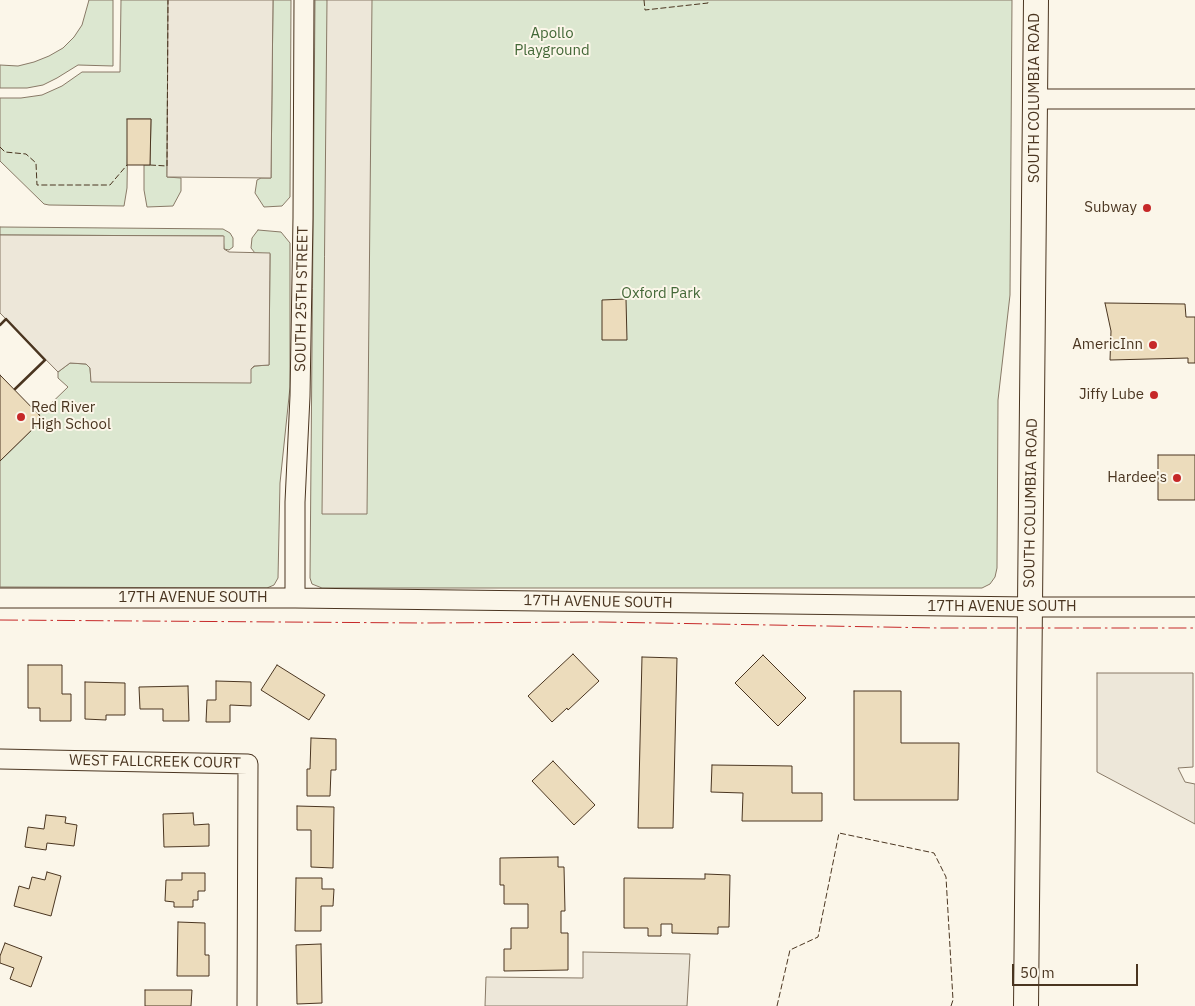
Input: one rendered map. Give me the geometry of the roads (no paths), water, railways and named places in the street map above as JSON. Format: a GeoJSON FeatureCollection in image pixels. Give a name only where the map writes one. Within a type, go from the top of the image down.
{"type":"FeatureCollection","features":[{"type":"Feature","properties":{"kind":"main road","name":"SOUTH COLUMBIA ROAD"},"geometry":{"type":"LineString","coordinates":[[1026,1006],[1036,0]]}},
{"type":"Feature","properties":{"kind":"street","name":"SOUTH 25TH STREET"},"geometry":{"type":"LineString","coordinates":[[295,598],[295,502],[300,396],[304,0]]}},
{"type":"Feature","properties":{"kind":"street"},"geometry":{"type":"LineString","coordinates":[[1035,99],[1195,100]]}},
{"type":"Feature","properties":{"kind":"street","name":"17TH AVENUE SOUTH"},"geometry":{"type":"LineString","coordinates":[[0,598],[295,598],[1030,607],[1195,607]]}},
{"type":"Feature","properties":{"kind":"street","name":"WEST FALLCREEK COURT"},"geometry":{"type":"LineString","coordinates":[[0,759],[248,764],[247,1006]]}},
{"type":"Feature","properties":{"kind":"place","name":"Subway"},"geometry":{"type":"Point","coordinates":[1147,208]}},
{"type":"Feature","properties":{"kind":"place","name":"AmericInn"},"geometry":{"type":"Point","coordinates":[1153,345]}},
{"type":"Feature","properties":{"kind":"place","name":"Jiffy Lube"},"geometry":{"type":"Point","coordinates":[1154,395]}},
{"type":"Feature","properties":{"kind":"place","name":"Red River High School"},"geometry":{"type":"Point","coordinates":[21,417]}},
{"type":"Feature","properties":{"kind":"place","name":"Hardee's"},"geometry":{"type":"Point","coordinates":[1177,478]}},
{"type":"Feature","properties":{"kind":"park label","name":"Apollo Playground"},"geometry":{"type":"Point","coordinates":[552,42]}},
{"type":"Feature","properties":{"kind":"park label","name":"Oxford Park"},"geometry":{"type":"Point","coordinates":[661,294]}}]}
